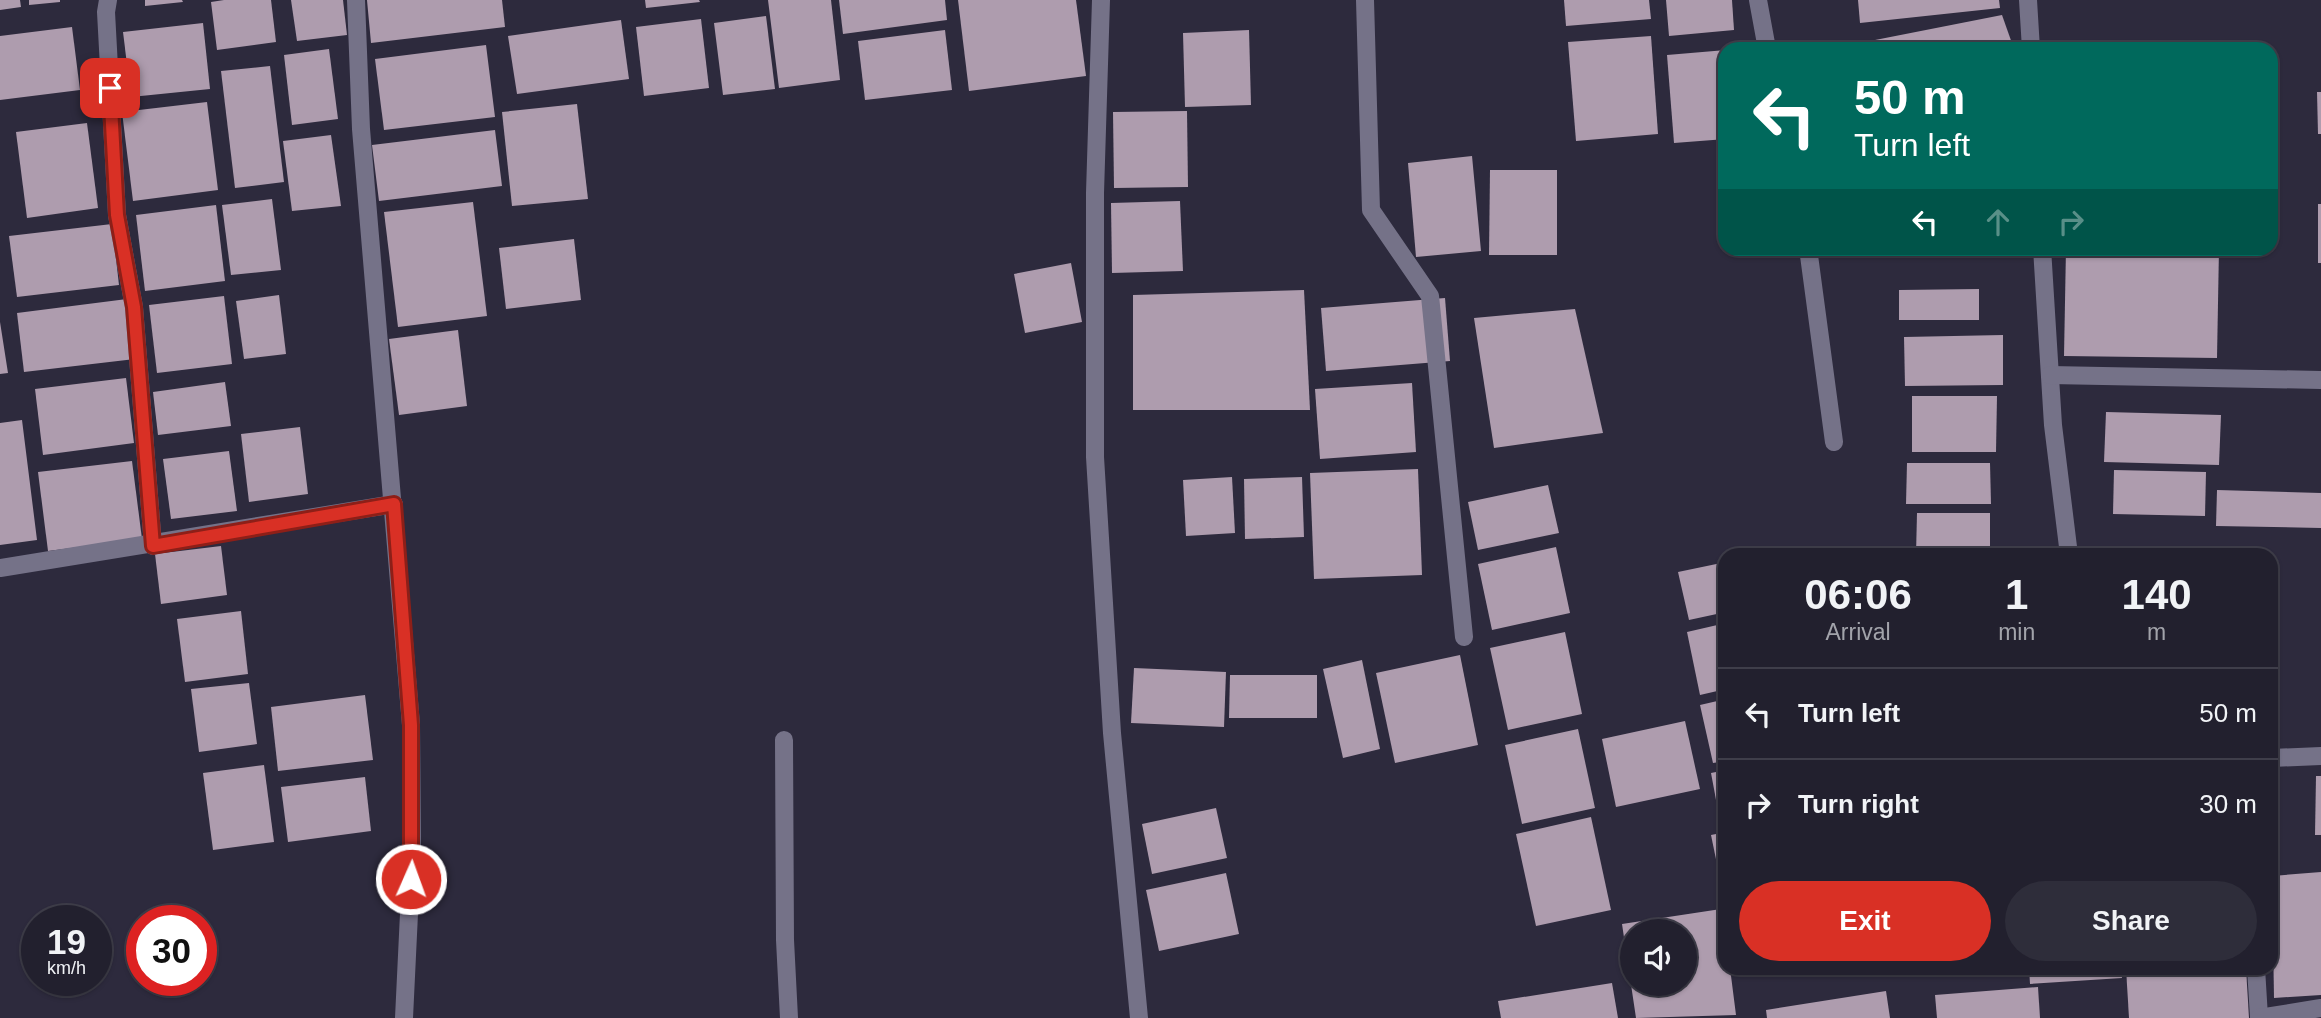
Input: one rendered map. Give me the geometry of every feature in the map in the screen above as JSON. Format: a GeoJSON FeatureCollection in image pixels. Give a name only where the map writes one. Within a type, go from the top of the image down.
{"type":"FeatureCollection","features":[{"type":"Feature","properties":{"kind":"street"},"geometry":{"type":"LineString","coordinates":[[108,0],[106,12],[117,215],[134,307],[153,546]]}},
{"type":"Feature","properties":{"kind":"street"},"geometry":{"type":"LineString","coordinates":[[356,0],[363,143],[411,725],[412,851],[404,1018]]}},
{"type":"Feature","properties":{"kind":"street"},"geometry":{"type":"LineString","coordinates":[[1101,0],[1095,193],[1095,457],[1112,733],[1139,1018]]}},
{"type":"Feature","properties":{"kind":"street"},"geometry":{"type":"LineString","coordinates":[[1365,0],[1371,211],[1430,296],[1464,637]]}},
{"type":"Feature","properties":{"kind":"street"},"geometry":{"type":"LineString","coordinates":[[1758,0],[1766,42]]}},
{"type":"Feature","properties":{"kind":"street"},"geometry":{"type":"LineString","coordinates":[[2028,0],[2031,42]]}},
{"type":"Feature","properties":{"kind":"street"},"geometry":{"type":"LineString","coordinates":[[1809,256],[1834,442]]}},
{"type":"Feature","properties":{"kind":"street"},"geometry":{"type":"LineString","coordinates":[[2043,256],[2050,375],[2068,548]]}},
{"type":"Feature","properties":{"kind":"street"},"geometry":{"type":"LineString","coordinates":[[2050,375],[2321,380]]}},
{"type":"Feature","properties":{"kind":"street"},"geometry":{"type":"LineString","coordinates":[[0,568],[153,546],[394,504]]}},
{"type":"Feature","properties":{"kind":"street"},"geometry":{"type":"LineString","coordinates":[[784,740],[785,940],[789,1018]]}},
{"type":"Feature","properties":{"kind":"street"},"geometry":{"type":"LineString","coordinates":[[2278,758],[2321,756]]}},
{"type":"Feature","properties":{"kind":"street"},"geometry":{"type":"LineString","coordinates":[[2256,975],[2259,1017],[2321,1008]]}},
{"type":"Feature","properties":{"kind":"building"},"geometry":{"type":"Polygon","coordinates":[[[0,0],[20,0],[21,7],[0,10],[0,0]]]}},
{"type":"Feature","properties":{"kind":"building"},"geometry":{"type":"Polygon","coordinates":[[[29,0],[60,0],[60,2],[29,5],[29,0]]]}},
{"type":"Feature","properties":{"kind":"building"},"geometry":{"type":"Polygon","coordinates":[[[145,0],[182,0],[183,2],[145,6],[145,0]]]}},
{"type":"Feature","properties":{"kind":"building"},"geometry":{"type":"Polygon","coordinates":[[[271,0],[276,42],[217,50],[211,2],[271,0]]]}},
{"type":"Feature","properties":{"kind":"building"},"geometry":{"type":"Polygon","coordinates":[[[291,0],[343,0],[347,35],[297,41],[291,0]]]}},
{"type":"Feature","properties":{"kind":"building"},"geometry":{"type":"Polygon","coordinates":[[[367,0],[502,0],[505,27],[371,43],[367,0]]]}},
{"type":"Feature","properties":{"kind":"building"},"geometry":{"type":"Polygon","coordinates":[[[645,0],[699,0],[700,2],[646,8],[645,0]]]}},
{"type":"Feature","properties":{"kind":"building"},"geometry":{"type":"Polygon","coordinates":[[[768,0],[831,0],[840,80],[779,88],[768,0]]]}},
{"type":"Feature","properties":{"kind":"building"},"geometry":{"type":"Polygon","coordinates":[[[839,0],[945,0],[947,20],[843,34],[839,0]]]}},
{"type":"Feature","properties":{"kind":"building"},"geometry":{"type":"Polygon","coordinates":[[[958,0],[1076,0],[1086,76],[969,91],[958,0]]]}},
{"type":"Feature","properties":{"kind":"building"},"geometry":{"type":"Polygon","coordinates":[[[1564,0],[1649,0],[1651,19],[1566,26],[1564,0]]]}},
{"type":"Feature","properties":{"kind":"building"},"geometry":{"type":"Polygon","coordinates":[[[1666,0],[1732,0],[1734,30],[1669,36],[1666,0]]]}},
{"type":"Feature","properties":{"kind":"building"},"geometry":{"type":"Polygon","coordinates":[[[1858,0],[1999,0],[2000,8],[1860,23],[1858,0]]]}},
{"type":"Feature","properties":{"kind":"building"},"geometry":{"type":"Polygon","coordinates":[[[2002,15],[2012,42],[1870,42],[2002,15]]]}},
{"type":"Feature","properties":{"kind":"building"},"geometry":{"type":"Polygon","coordinates":[[[766,16],[775,89],[723,95],[714,23],[766,16]]]}},
{"type":"Feature","properties":{"kind":"building"},"geometry":{"type":"Polygon","coordinates":[[[701,19],[709,88],[644,96],[636,27],[701,19]]]}},
{"type":"Feature","properties":{"kind":"building"},"geometry":{"type":"Polygon","coordinates":[[[621,20],[629,79],[517,94],[508,36],[621,20]]]}},
{"type":"Feature","properties":{"kind":"building"},"geometry":{"type":"Polygon","coordinates":[[[203,23],[210,89],[131,97],[123,32],[203,23]]]}},
{"type":"Feature","properties":{"kind":"building"},"geometry":{"type":"Polygon","coordinates":[[[72,27],[80,90],[0,100],[0,36],[72,27]]]}},
{"type":"Feature","properties":{"kind":"building"},"geometry":{"type":"Polygon","coordinates":[[[945,30],[952,90],[865,100],[858,41],[945,30]]]}},
{"type":"Feature","properties":{"kind":"building"},"geometry":{"type":"Polygon","coordinates":[[[1249,30],[1251,105],[1185,107],[1183,33],[1249,30]]]}},
{"type":"Feature","properties":{"kind":"building"},"geometry":{"type":"Polygon","coordinates":[[[1651,36],[1658,134],[1576,141],[1568,42],[1651,36]]]}},
{"type":"Feature","properties":{"kind":"building"},"geometry":{"type":"Polygon","coordinates":[[[486,45],[495,117],[384,130],[375,59],[486,45]]]}},
{"type":"Feature","properties":{"kind":"building"},"geometry":{"type":"Polygon","coordinates":[[[329,49],[338,119],[292,125],[284,55],[329,49]]]}},
{"type":"Feature","properties":{"kind":"building"},"geometry":{"type":"Polygon","coordinates":[[[1718,51],[1718,140],[1674,143],[1667,55],[1718,51]]]}},
{"type":"Feature","properties":{"kind":"building"},"geometry":{"type":"Polygon","coordinates":[[[270,66],[284,182],[235,188],[221,71],[270,66]]]}},
{"type":"Feature","properties":{"kind":"building"},"geometry":{"type":"Polygon","coordinates":[[[2317,92],[2321,92],[2321,134],[2318,134],[2317,92]]]}},
{"type":"Feature","properties":{"kind":"building"},"geometry":{"type":"Polygon","coordinates":[[[207,102],[218,190],[133,201],[122,112],[207,102]]]}},
{"type":"Feature","properties":{"kind":"building"},"geometry":{"type":"Polygon","coordinates":[[[577,104],[588,199],[512,206],[502,112],[577,104]]]}},
{"type":"Feature","properties":{"kind":"building"},"geometry":{"type":"Polygon","coordinates":[[[1187,111],[1188,187],[1114,188],[1113,112],[1187,111]]]}},
{"type":"Feature","properties":{"kind":"building"},"geometry":{"type":"Polygon","coordinates":[[[87,123],[98,208],[27,218],[16,132],[87,123]]]}},
{"type":"Feature","properties":{"kind":"building"},"geometry":{"type":"Polygon","coordinates":[[[495,130],[502,186],[379,201],[372,145],[495,130]]]}},
{"type":"Feature","properties":{"kind":"building"},"geometry":{"type":"Polygon","coordinates":[[[331,135],[341,206],[292,211],[283,141],[331,135]]]}},
{"type":"Feature","properties":{"kind":"building"},"geometry":{"type":"Polygon","coordinates":[[[1472,156],[1481,251],[1416,257],[1408,163],[1472,156]]]}},
{"type":"Feature","properties":{"kind":"building"},"geometry":{"type":"Polygon","coordinates":[[[1490,170],[1557,170],[1557,255],[1489,255],[1490,170]]]}},
{"type":"Feature","properties":{"kind":"building"},"geometry":{"type":"Polygon","coordinates":[[[272,199],[281,270],[231,275],[222,205],[272,199]]]}},
{"type":"Feature","properties":{"kind":"building"},"geometry":{"type":"Polygon","coordinates":[[[1180,201],[1183,271],[1112,273],[1111,203],[1180,201]]]}},
{"type":"Feature","properties":{"kind":"building"},"geometry":{"type":"Polygon","coordinates":[[[473,202],[487,316],[398,327],[384,212],[473,202]]]}},
{"type":"Feature","properties":{"kind":"building"},"geometry":{"type":"Polygon","coordinates":[[[2318,204],[2321,204],[2321,263],[2318,263],[2318,204]]]}},
{"type":"Feature","properties":{"kind":"building"},"geometry":{"type":"Polygon","coordinates":[[[216,205],[225,281],[145,291],[136,215],[216,205]]]}},
{"type":"Feature","properties":{"kind":"building"},"geometry":{"type":"Polygon","coordinates":[[[112,224],[119,285],[17,297],[9,236],[112,224]]]}},
{"type":"Feature","properties":{"kind":"building"},"geometry":{"type":"Polygon","coordinates":[[[574,239],[581,300],[506,309],[499,248],[574,239]]]}},
{"type":"Feature","properties":{"kind":"building"},"geometry":{"type":"Polygon","coordinates":[[[2066,256],[2219,256],[2217,358],[2064,356],[2066,256]]]}},
{"type":"Feature","properties":{"kind":"building"},"geometry":{"type":"Polygon","coordinates":[[[1071,263],[1082,322],[1025,333],[1014,274],[1071,263]]]}},
{"type":"Feature","properties":{"kind":"building"},"geometry":{"type":"Polygon","coordinates":[[[1979,289],[1979,320],[1899,320],[1899,290],[1979,289]]]}},
{"type":"Feature","properties":{"kind":"building"},"geometry":{"type":"Polygon","coordinates":[[[1304,290],[1310,410],[1133,410],[1133,295],[1304,290]]]}},
{"type":"Feature","properties":{"kind":"building"},"geometry":{"type":"Polygon","coordinates":[[[279,295],[286,354],[244,359],[236,301],[279,295]]]}},
{"type":"Feature","properties":{"kind":"building"},"geometry":{"type":"Polygon","coordinates":[[[224,296],[232,364],[157,373],[149,305],[224,296]]]}},
{"type":"Feature","properties":{"kind":"building"},"geometry":{"type":"Polygon","coordinates":[[[1445,298],[1450,361],[1326,371],[1321,308],[1445,298]]]}},
{"type":"Feature","properties":{"kind":"building"},"geometry":{"type":"Polygon","coordinates":[[[127,299],[135,359],[24,372],[17,313],[127,299]]]}},
{"type":"Feature","properties":{"kind":"building"},"geometry":{"type":"Polygon","coordinates":[[[1575,309],[1603,433],[1494,448],[1474,318],[1575,309]]]}},
{"type":"Feature","properties":{"kind":"building"},"geometry":{"type":"Polygon","coordinates":[[[0,322],[8,373],[0,374],[0,322]]]}},
{"type":"Feature","properties":{"kind":"building"},"geometry":{"type":"Polygon","coordinates":[[[458,330],[467,406],[399,415],[389,339],[458,330]]]}},
{"type":"Feature","properties":{"kind":"building"},"geometry":{"type":"Polygon","coordinates":[[[2003,335],[2003,385],[1905,386],[1904,337],[2003,335]]]}},
{"type":"Feature","properties":{"kind":"building"},"geometry":{"type":"Polygon","coordinates":[[[126,378],[134,443],[43,455],[35,389],[126,378]]]}},
{"type":"Feature","properties":{"kind":"building"},"geometry":{"type":"Polygon","coordinates":[[[225,382],[231,426],[158,435],[153,392],[225,382]]]}},
{"type":"Feature","properties":{"kind":"building"},"geometry":{"type":"Polygon","coordinates":[[[1412,383],[1416,452],[1320,459],[1315,389],[1412,383]]]}},
{"type":"Feature","properties":{"kind":"building"},"geometry":{"type":"Polygon","coordinates":[[[1912,396],[1997,396],[1996,452],[1912,452],[1912,396]]]}},
{"type":"Feature","properties":{"kind":"building"},"geometry":{"type":"Polygon","coordinates":[[[2106,412],[2221,415],[2219,465],[2104,462],[2106,412]]]}},
{"type":"Feature","properties":{"kind":"building"},"geometry":{"type":"Polygon","coordinates":[[[22,420],[37,540],[0,545],[0,423],[22,420]]]}},
{"type":"Feature","properties":{"kind":"building"},"geometry":{"type":"Polygon","coordinates":[[[300,427],[308,494],[249,502],[241,434],[300,427]]]}},
{"type":"Feature","properties":{"kind":"building"},"geometry":{"type":"Polygon","coordinates":[[[229,451],[237,511],[171,519],[163,459],[229,451]]]}},
{"type":"Feature","properties":{"kind":"building"},"geometry":{"type":"Polygon","coordinates":[[[132,461],[142,539],[48,551],[38,472],[132,461]]]}},
{"type":"Feature","properties":{"kind":"building"},"geometry":{"type":"Polygon","coordinates":[[[1907,463],[1990,463],[1991,504],[1906,504],[1907,463]]]}},
{"type":"Feature","properties":{"kind":"building"},"geometry":{"type":"Polygon","coordinates":[[[1418,469],[1422,575],[1314,579],[1310,473],[1418,469]]]}},
{"type":"Feature","properties":{"kind":"building"},"geometry":{"type":"Polygon","coordinates":[[[2114,470],[2206,472],[2205,516],[2113,514],[2114,470]]]}},
{"type":"Feature","properties":{"kind":"building"},"geometry":{"type":"Polygon","coordinates":[[[1232,477],[1235,533],[1186,536],[1183,480],[1232,477]]]}},
{"type":"Feature","properties":{"kind":"building"},"geometry":{"type":"Polygon","coordinates":[[[1302,477],[1304,537],[1245,539],[1244,479],[1302,477]]]}},
{"type":"Feature","properties":{"kind":"building"},"geometry":{"type":"Polygon","coordinates":[[[1548,485],[1559,533],[1478,550],[1468,502],[1548,485]]]}},
{"type":"Feature","properties":{"kind":"building"},"geometry":{"type":"Polygon","coordinates":[[[2217,490],[2321,493],[2321,528],[2216,526],[2217,490]]]}},
{"type":"Feature","properties":{"kind":"building"},"geometry":{"type":"Polygon","coordinates":[[[1917,513],[1990,513],[1990,548],[1916,548],[1917,513]]]}},
{"type":"Feature","properties":{"kind":"building"},"geometry":{"type":"Polygon","coordinates":[[[221,546],[227,595],[161,604],[155,554],[221,546]]]}},
{"type":"Feature","properties":{"kind":"building"},"geometry":{"type":"Polygon","coordinates":[[[1556,547],[1570,613],[1492,630],[1478,564],[1556,547]]]}},
{"type":"Feature","properties":{"kind":"building"},"geometry":{"type":"Polygon","coordinates":[[[1718,564],[1718,614],[1689,620],[1678,572],[1718,564]]]}},
{"type":"Feature","properties":{"kind":"building"},"geometry":{"type":"Polygon","coordinates":[[[241,611],[248,674],[185,682],[177,619],[241,611]]]}},
{"type":"Feature","properties":{"kind":"building"},"geometry":{"type":"Polygon","coordinates":[[[1718,625],[1718,691],[1700,695],[1687,632],[1718,625]]]}},
{"type":"Feature","properties":{"kind":"building"},"geometry":{"type":"Polygon","coordinates":[[[1565,632],[1582,714],[1508,730],[1490,648],[1565,632]]]}},
{"type":"Feature","properties":{"kind":"building"},"geometry":{"type":"Polygon","coordinates":[[[1460,655],[1478,745],[1395,763],[1376,673],[1460,655]]]}},
{"type":"Feature","properties":{"kind":"building"},"geometry":{"type":"Polygon","coordinates":[[[1362,660],[1380,749],[1343,758],[1323,669],[1362,660]]]}},
{"type":"Feature","properties":{"kind":"building"},"geometry":{"type":"Polygon","coordinates":[[[1134,668],[1226,672],[1224,727],[1131,723],[1134,668]]]}},
{"type":"Feature","properties":{"kind":"building"},"geometry":{"type":"Polygon","coordinates":[[[1230,675],[1317,675],[1317,718],[1229,718],[1230,675]]]}},
{"type":"Feature","properties":{"kind":"building"},"geometry":{"type":"Polygon","coordinates":[[[249,683],[257,744],[199,752],[191,689],[249,683]]]}},
{"type":"Feature","properties":{"kind":"building"},"geometry":{"type":"Polygon","coordinates":[[[365,695],[373,760],[278,771],[271,707],[365,695]]]}},
{"type":"Feature","properties":{"kind":"building"},"geometry":{"type":"Polygon","coordinates":[[[1718,701],[1718,762],[1713,763],[1700,705],[1718,701]]]}},
{"type":"Feature","properties":{"kind":"building"},"geometry":{"type":"Polygon","coordinates":[[[1685,721],[1700,789],[1616,807],[1602,739],[1685,721]]]}},
{"type":"Feature","properties":{"kind":"building"},"geometry":{"type":"Polygon","coordinates":[[[1578,729],[1595,808],[1522,824],[1505,745],[1578,729]]]}},
{"type":"Feature","properties":{"kind":"building"},"geometry":{"type":"Polygon","coordinates":[[[264,765],[274,842],[213,850],[203,773],[264,765]]]}},
{"type":"Feature","properties":{"kind":"building"},"geometry":{"type":"Polygon","coordinates":[[[1718,772],[1718,811],[1711,773],[1718,772]]]}},
{"type":"Feature","properties":{"kind":"building"},"geometry":{"type":"Polygon","coordinates":[[[2316,776],[2321,776],[2321,835],[2315,835],[2316,776]]]}},
{"type":"Feature","properties":{"kind":"building"},"geometry":{"type":"Polygon","coordinates":[[[365,777],[371,831],[288,842],[281,787],[365,777]]]}},
{"type":"Feature","properties":{"kind":"building"},"geometry":{"type":"Polygon","coordinates":[[[1216,808],[1227,858],[1152,874],[1142,824],[1216,808]]]}},
{"type":"Feature","properties":{"kind":"building"},"geometry":{"type":"Polygon","coordinates":[[[1591,817],[1611,910],[1536,926],[1516,834],[1591,817]]]}},
{"type":"Feature","properties":{"kind":"building"},"geometry":{"type":"Polygon","coordinates":[[[1718,834],[1718,869],[1711,835],[1718,834]]]}},
{"type":"Feature","properties":{"kind":"building"},"geometry":{"type":"Polygon","coordinates":[[[2321,872],[2321,995],[2274,998],[2274,975],[2278,975],[2278,876],[2321,872]]]}},
{"type":"Feature","properties":{"kind":"building"},"geometry":{"type":"Polygon","coordinates":[[[1226,873],[1239,934],[1159,951],[1146,890],[1226,873]]]}},
{"type":"Feature","properties":{"kind":"building"},"geometry":{"type":"Polygon","coordinates":[[[1718,909],[1718,975],[1731,975],[1736,1015],[1636,1018],[1633,996],[1697,996],[1697,919],[1655,919],[1718,909]]]}},
{"type":"Feature","properties":{"kind":"building"},"geometry":{"type":"Polygon","coordinates":[[[2029,975],[2122,975],[2122,978],[2030,984],[2029,975]]]}},
{"type":"Feature","properties":{"kind":"building"},"geometry":{"type":"Polygon","coordinates":[[[2126,975],[2246,975],[2249,1018],[2129,1018],[2126,975]]]}},
{"type":"Feature","properties":{"kind":"building"},"geometry":{"type":"Polygon","coordinates":[[[1612,983],[1618,1018],[1501,1018],[1498,1001],[1612,983]]]}},
{"type":"Feature","properties":{"kind":"building"},"geometry":{"type":"Polygon","coordinates":[[[2038,987],[2040,1018],[1937,1018],[1935,995],[2038,987]]]}},
{"type":"Feature","properties":{"kind":"building"},"geometry":{"type":"Polygon","coordinates":[[[1886,991],[1890,1018],[1767,1018],[1766,1010],[1886,991]]]}},
{"type":"Feature","properties":{"kind":"route"},"geometry":{"type":"LineString","coordinates":[[110,88],[117,215],[134,307],[153,546],[394,504],[411,725],[411,879]]}}]}
